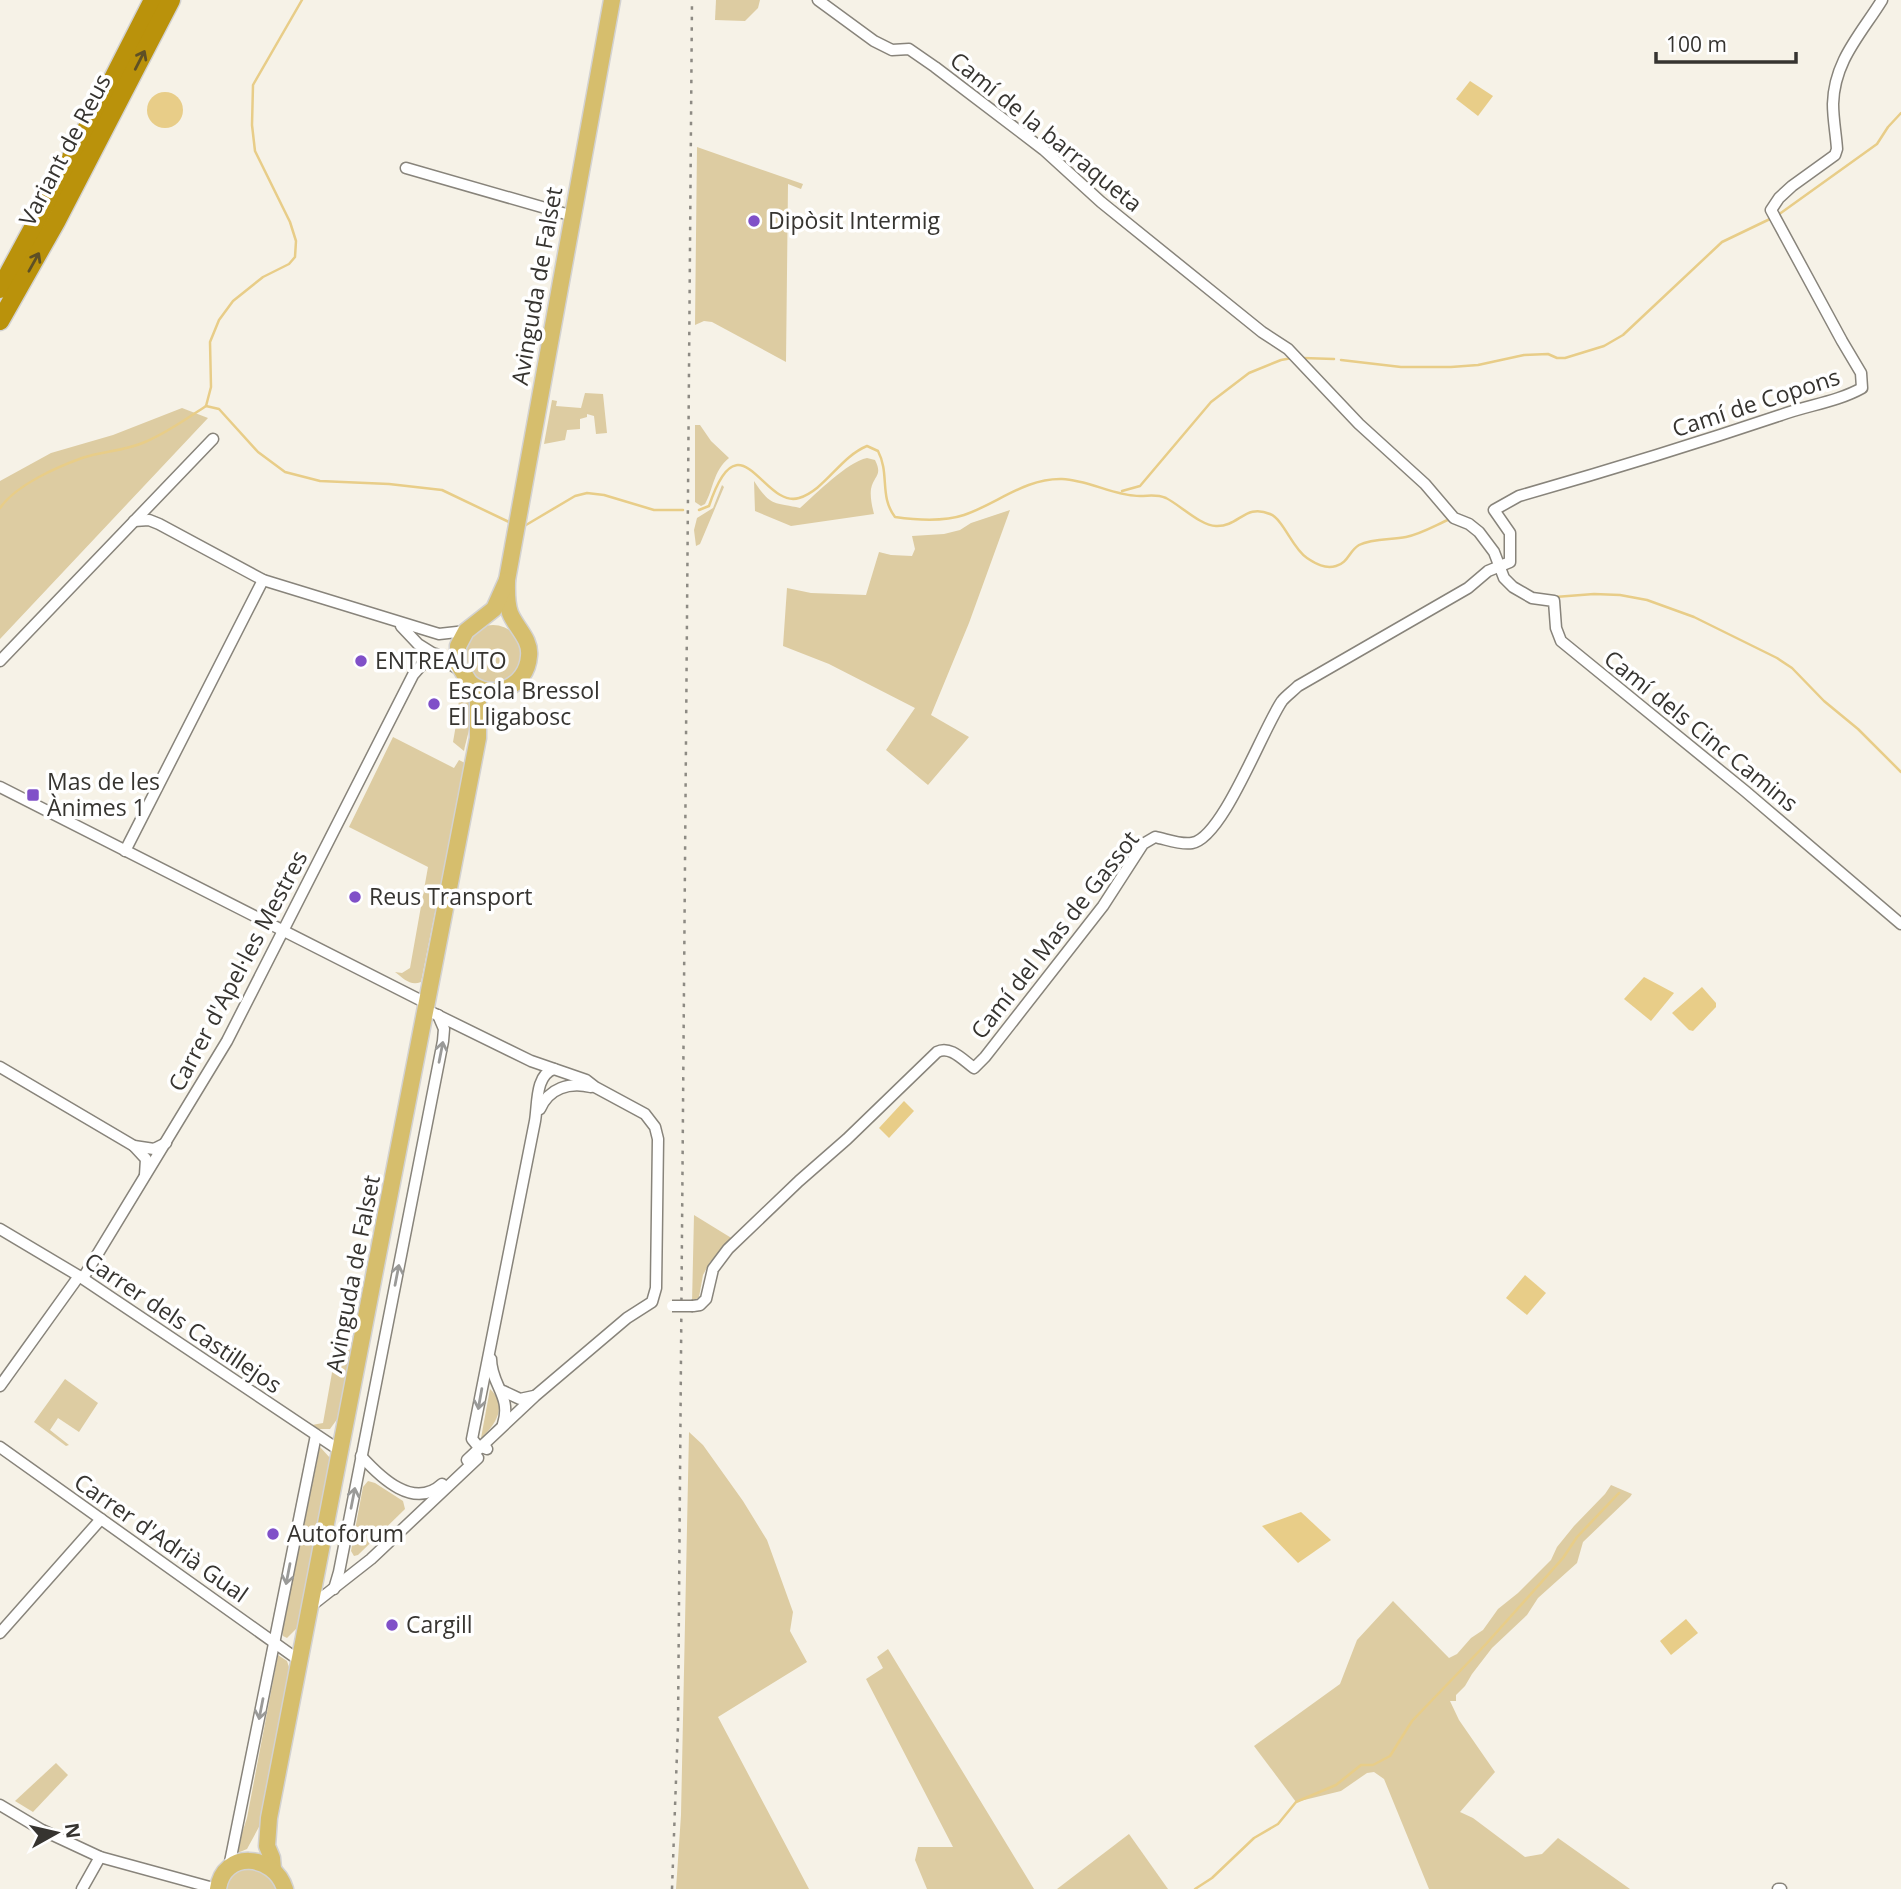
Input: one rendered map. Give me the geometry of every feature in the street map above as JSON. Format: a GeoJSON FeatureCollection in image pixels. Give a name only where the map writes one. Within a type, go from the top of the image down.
{"type":"FeatureCollection","features":[{"type":"Feature","properties":{"kind":"highway","name":"Variant de Reus"},"geometry":{"type":"LineString","coordinates":[[0,289],[153,0]]}},
{"type":"Feature","properties":{"kind":"highway","name":"Variant de Reus"},"geometry":{"type":"LineString","coordinates":[[0,321],[56,222],[171,0]]}},
{"type":"Feature","properties":{"kind":"main road","name":"Avinguda de Falset"},"geometry":{"type":"LineString","coordinates":[[507,580],[612,0]]}},
{"type":"Feature","properties":{"kind":"main road"},"geometry":{"type":"LineString","coordinates":[[478,738],[478,701],[457,656],[458,646],[466,631],[494,609],[507,580]]}},
{"type":"Feature","properties":{"kind":"main road"},"geometry":{"type":"LineString","coordinates":[[465,676],[489,691],[504,689],[518,682],[528,667],[529,648],[508,603],[507,580]]}},
{"type":"Feature","properties":{"kind":"main road"},"geometry":{"type":"LineString","coordinates":[[482,620],[501,620],[519,629]]}},
{"type":"Feature","properties":{"kind":"main road"},"geometry":{"type":"LineString","coordinates":[[478,738],[488,709],[504,689]]}},
{"type":"Feature","properties":{"kind":"main road","name":"Avinguda de Falset"},"geometry":{"type":"LineString","coordinates":[[273,1868],[267,1846],[270,1818],[431,1010],[478,738]]}},
{"type":"Feature","properties":{"kind":"main road","name":"Avinguda de Falset"},"geometry":{"type":"LineString","coordinates":[[218,1889],[218,1883],[259,1841],[270,1818]]}},
{"type":"Feature","properties":{"kind":"main road"},"geometry":{"type":"LineString","coordinates":[[237,1864],[256,1861],[273,1868],[285,1889]]}},
{"type":"Feature","properties":{"kind":"street","name":"Camí de la barraqueta"},"geometry":{"type":"LineString","coordinates":[[818,0],[874,41],[892,50],[909,49],[935,67],[1044,150],[1101,202],[1240,314],[1288,349],[1359,424],[1425,484],[1454,518],[1479,532],[1494,552],[1498,566]]}},
{"type":"Feature","properties":{"kind":"street","name":"Camí de Copons"},"geometry":{"type":"LineString","coordinates":[[1498,566],[1510,562],[1510,533],[1494,510],[1519,496],[1724,435],[1785,413],[1847,396],[1862,388],[1861,373],[1770,210],[1799,180],[1835,155],[1837,149],[1833,100],[1843,60],[1858,32],[1882,0]]}},
{"type":"Feature","properties":{"kind":"street"},"geometry":{"type":"LineString","coordinates":[[406,168],[573,216]]}},
{"type":"Feature","properties":{"kind":"street"},"geometry":{"type":"LineString","coordinates":[[0,662],[213,439]]}},
{"type":"Feature","properties":{"kind":"street"},"geometry":{"type":"LineString","coordinates":[[134,521],[149,520],[159,524],[263,580],[439,634]]}},
{"type":"Feature","properties":{"kind":"street","name":"Camí dels Cinc Camins"},"geometry":{"type":"LineString","coordinates":[[1498,566],[1504,578],[1522,593],[1532,598],[1554,601],[1556,628],[1561,641],[1745,791],[1901,924]]}},
{"type":"Feature","properties":{"kind":"street","name":"Camí del Mas de Gassot"},"geometry":{"type":"LineString","coordinates":[[647,1306],[700,1305],[706,1299],[713,1269],[728,1250],[937,1052],[948,1049],[974,1068],[1096,916],[1143,844],[1154,837],[1180,843],[1193,843],[1204,838],[1229,804],[1283,701],[1298,686],[1468,588],[1498,566]]}},
{"type":"Feature","properties":{"kind":"street"},"geometry":{"type":"LineString","coordinates":[[125,851],[263,580]]}},
{"type":"Feature","properties":{"kind":"street"},"geometry":{"type":"LineString","coordinates":[[398,623],[418,644],[465,676]]}},
{"type":"Feature","properties":{"kind":"street"},"geometry":{"type":"LineString","coordinates":[[418,644],[439,634],[466,631]]}},
{"type":"Feature","properties":{"kind":"street","name":"Carrer d'Apel·les Mestres"},"geometry":{"type":"LineString","coordinates":[[413,674],[418,644]]}},
{"type":"Feature","properties":{"kind":"street","name":"Carrer d'Apel·les Mestres"},"geometry":{"type":"LineString","coordinates":[[0,1385],[81,1277],[227,1041],[413,674],[436,654]]}},
{"type":"Feature","properties":{"kind":"street"},"geometry":{"type":"LineString","coordinates":[[0,787],[531,1062],[575,1074],[645,1114],[651,1121],[657,1135],[654,1299],[627,1318],[535,1396],[502,1427],[487,1447],[467,1460],[430,1493],[422,1495],[407,1492],[374,1469],[361,1456]]}},
{"type":"Feature","properties":{"kind":"street","name":"Avinguda de Falset"},"geometry":{"type":"LineString","coordinates":[[334,1589],[443,1041],[444,1029],[431,1010]]}},
{"type":"Feature","properties":{"kind":"street"},"geometry":{"type":"LineString","coordinates":[[0,1067],[134,1146],[146,1159],[145,1177]]}},
{"type":"Feature","properties":{"kind":"street"},"geometry":{"type":"LineString","coordinates":[[556,1069],[561,1079],[556,1090]]}},
{"type":"Feature","properties":{"kind":"street"},"geometry":{"type":"LineString","coordinates":[[467,1460],[542,1077],[547,1071],[556,1069]]}},
{"type":"Feature","properties":{"kind":"street"},"geometry":{"type":"LineString","coordinates":[[535,1121],[545,1099],[556,1090],[575,1084],[595,1087]]}},
{"type":"Feature","properties":{"kind":"street"},"geometry":{"type":"LineString","coordinates":[[134,1146],[154,1149],[166,1143]]}},
{"type":"Feature","properties":{"kind":"street","name":"Carrer dels Castillejos"},"geometry":{"type":"LineString","coordinates":[[0,1229],[81,1277],[342,1452]]}},
{"type":"Feature","properties":{"kind":"street"},"geometry":{"type":"LineString","coordinates":[[491,1341],[491,1370],[502,1391],[506,1414],[502,1427]]}},
{"type":"Feature","properties":{"kind":"street"},"geometry":{"type":"LineString","coordinates":[[311,1605],[370,1559],[564,1373]]}},
{"type":"Feature","properties":{"kind":"street"},"geometry":{"type":"LineString","coordinates":[[502,1391],[520,1399],[535,1396]]}},
{"type":"Feature","properties":{"kind":"street"},"geometry":{"type":"LineString","coordinates":[[237,1864],[275,1642],[316,1435]]}},
{"type":"Feature","properties":{"kind":"street"},"geometry":{"type":"LineString","coordinates":[[472,1439],[477,1446],[487,1447]]}},
{"type":"Feature","properties":{"kind":"street","name":"Carrer d'Adrià Gual"},"geometry":{"type":"LineString","coordinates":[[0,1447],[300,1661]]}},
{"type":"Feature","properties":{"kind":"street"},"geometry":{"type":"LineString","coordinates":[[334,1589],[411,1514],[414,1504],[407,1492]]}},
{"type":"Feature","properties":{"kind":"street"},"geometry":{"type":"LineString","coordinates":[[0,1633],[101,1519]]}},
{"type":"Feature","properties":{"kind":"street"},"geometry":{"type":"LineString","coordinates":[[0,1805],[42,1830],[100,1857],[218,1889]]}},
{"type":"Feature","properties":{"kind":"street"},"geometry":{"type":"LineString","coordinates":[[82,1889],[100,1857]]}},
{"type":"Feature","properties":{"kind":"shaded area"},"geometry":{"type":"Polygon","coordinates":[[[716,0],[760,0],[758,8],[745,21],[715,20],[716,0]]]}},
{"type":"Feature","properties":{"kind":"shaded area"},"geometry":{"type":"Polygon","coordinates":[[[1470,81],[1493,96],[1478,116],[1456,99],[1470,81]]]}},
{"type":"Feature","properties":{"kind":"shaded area"},"geometry":{"type":"Polygon","coordinates":[[[165,92],[177,98],[183,110],[177,122],[165,128],[153,122],[147,110],[153,98],[165,92]]]}},
{"type":"Feature","properties":{"kind":"shaded area"},"geometry":{"type":"Polygon","coordinates":[[[697,147],[803,184],[801,189],[788,184],[786,362],[712,322],[704,321],[695,325],[697,147]]]}},
{"type":"Feature","properties":{"kind":"shaded area"},"geometry":{"type":"Polygon","coordinates":[[[585,393],[603,394],[607,433],[596,434],[594,416],[587,414],[587,417],[580,419],[580,429],[567,430],[565,440],[544,444],[552,400],[557,401],[556,406],[581,408],[585,393]]]}},
{"type":"Feature","properties":{"kind":"shaded area"},"geometry":{"type":"Polygon","coordinates":[[[182,408],[208,418],[0,639],[0,481],[51,453],[113,435],[182,408]]]}},
{"type":"Feature","properties":{"kind":"shaded area"},"geometry":{"type":"Polygon","coordinates":[[[695,425],[700,425],[711,441],[729,458],[720,468],[705,504],[701,506],[695,502],[695,425]]]}},
{"type":"Feature","properties":{"kind":"shaded area"},"geometry":{"type":"Polygon","coordinates":[[[867,458],[875,460],[878,469],[871,489],[874,514],[791,526],[755,511],[754,481],[773,502],[800,508],[841,472],[867,458]]]}},
{"type":"Feature","properties":{"kind":"shaded area"},"geometry":{"type":"Polygon","coordinates":[[[722,485],[724,487],[700,544],[696,546],[694,530],[697,518],[713,508],[722,485]]]}},
{"type":"Feature","properties":{"kind":"shaded area"},"geometry":{"type":"Polygon","coordinates":[[[1010,510],[969,623],[931,715],[969,737],[928,785],[886,750],[915,708],[829,664],[783,646],[787,588],[811,593],[866,595],[879,552],[912,556],[915,549],[912,536],[960,530],[971,523],[1010,510]]]}},
{"type":"Feature","properties":{"kind":"shaded area"},"geometry":{"type":"Polygon","coordinates":[[[493,625],[509,630],[517,638],[522,654],[517,670],[509,678],[493,683],[477,678],[469,670],[464,654],[469,638],[477,630],[493,625]]]}},
{"type":"Feature","properties":{"kind":"shaded area"},"geometry":{"type":"Polygon","coordinates":[[[464,691],[471,712],[464,751],[453,742],[457,719],[454,717],[455,707],[458,706],[461,692],[464,691]]]}},
{"type":"Feature","properties":{"kind":"shaded area"},"geometry":{"type":"Polygon","coordinates":[[[393,737],[454,768],[459,760],[465,763],[421,982],[417,983],[407,981],[395,972],[402,973],[410,968],[428,867],[349,827],[393,737]]]}},
{"type":"Feature","properties":{"kind":"shaded area"},"geometry":{"type":"Polygon","coordinates":[[[1644,977],[1674,993],[1651,1021],[1624,999],[1644,977]]]}},
{"type":"Feature","properties":{"kind":"shaded area"},"geometry":{"type":"Polygon","coordinates":[[[1702,987],[1716,1003],[1716,1007],[1693,1031],[1689,1030],[1672,1013],[1702,987]]]}},
{"type":"Feature","properties":{"kind":"shaded area"},"geometry":{"type":"Polygon","coordinates":[[[904,1101],[914,1111],[889,1138],[879,1128],[904,1101]]]}},
{"type":"Feature","properties":{"kind":"shaded area"},"geometry":{"type":"Polygon","coordinates":[[[694,1215],[733,1239],[710,1262],[703,1275],[699,1297],[692,1303],[694,1215]]]}},
{"type":"Feature","properties":{"kind":"shaded area"},"geometry":{"type":"Polygon","coordinates":[[[1525,1275],[1546,1293],[1527,1315],[1506,1298],[1525,1275]]]}},
{"type":"Feature","properties":{"kind":"shaded area"},"geometry":{"type":"Polygon","coordinates":[[[341,1333],[352,1342],[338,1418],[330,1429],[316,1429],[312,1425],[323,1423],[341,1333]]]}},
{"type":"Feature","properties":{"kind":"shaded area"},"geometry":{"type":"Polygon","coordinates":[[[65,1379],[98,1403],[79,1432],[58,1418],[50,1430],[69,1445],[66,1446],[34,1422],[65,1379]]]}},
{"type":"Feature","properties":{"kind":"shaded area"},"geometry":{"type":"Polygon","coordinates":[[[490,1389],[498,1402],[498,1415],[481,1438],[490,1389]]]}},
{"type":"Feature","properties":{"kind":"shaded area"},"geometry":{"type":"Polygon","coordinates":[[[689,1432],[703,1445],[767,1540],[793,1612],[790,1631],[807,1662],[718,1717],[809,1889],[676,1889],[681,1815],[689,1432]]]}},
{"type":"Feature","properties":{"kind":"shaded area"},"geometry":{"type":"Polygon","coordinates":[[[320,1447],[331,1459],[298,1627],[287,1638],[282,1631],[320,1447]]]}},
{"type":"Feature","properties":{"kind":"shaded area"},"geometry":{"type":"Polygon","coordinates":[[[368,1481],[403,1501],[405,1509],[354,1556],[351,1551],[363,1487],[368,1481]]]}},
{"type":"Feature","properties":{"kind":"shaded area"},"geometry":{"type":"Polygon","coordinates":[[[1611,1485],[1632,1494],[1583,1542],[1577,1563],[1538,1598],[1527,1615],[1492,1648],[1456,1695],[1456,1701],[1450,1701],[1459,1720],[1495,1772],[1460,1812],[1473,1818],[1525,1857],[1542,1854],[1558,1838],[1630,1889],[1429,1889],[1384,1779],[1374,1772],[1367,1773],[1341,1791],[1296,1802],[1254,1746],[1340,1684],[1357,1640],[1393,1601],[1449,1658],[1457,1654],[1471,1638],[1483,1630],[1498,1609],[1551,1560],[1557,1547],[1611,1485]]]}},
{"type":"Feature","properties":{"kind":"shaded area"},"geometry":{"type":"Polygon","coordinates":[[[1301,1512],[1331,1540],[1298,1563],[1262,1526],[1301,1512]]]}},
{"type":"Feature","properties":{"kind":"shaded area"},"geometry":{"type":"Polygon","coordinates":[[[1686,1619],[1698,1633],[1671,1655],[1660,1641],[1686,1619]]]}},
{"type":"Feature","properties":{"kind":"shaded area"},"geometry":{"type":"Polygon","coordinates":[[[888,1649],[1034,1889],[927,1889],[915,1860],[918,1847],[953,1847],[866,1679],[883,1668],[877,1657],[888,1649]]]}},
{"type":"Feature","properties":{"kind":"shaded area"},"geometry":{"type":"Polygon","coordinates":[[[278,1655],[287,1661],[290,1670],[260,1825],[247,1849],[235,1854],[247,1818],[278,1655]]]}},
{"type":"Feature","properties":{"kind":"shaded area"},"geometry":{"type":"Polygon","coordinates":[[[56,1763],[68,1775],[33,1812],[15,1801],[56,1763]]]}},
{"type":"Feature","properties":{"kind":"shaded area"},"geometry":{"type":"Polygon","coordinates":[[[1129,1834],[1168,1889],[1057,1889],[1129,1834]]]}},
{"type":"Feature","properties":{"kind":"shaded area"},"geometry":{"type":"Polygon","coordinates":[[[241,1867],[264,1869],[279,1889],[224,1889],[231,1874],[241,1867]]]}},
{"type":"Feature","properties":{"kind":"waterway"},"geometry":{"type":"LineString","coordinates":[[206,406],[211,387],[210,342],[219,320],[233,301],[263,277],[289,264],[295,257],[296,241],[290,222],[255,151],[252,125],[253,85],[302,0]]}},
{"type":"Feature","properties":{"kind":"waterway"},"geometry":{"type":"LineString","coordinates":[[1778,215],[1877,144],[1901,113]]}},
{"type":"Feature","properties":{"kind":"waterway"},"geometry":{"type":"LineString","coordinates":[[1341,360],[1401,367],[1451,367],[1478,365],[1524,355],[1548,354],[1565,358],[1604,346],[1623,335],[1722,242],[1772,218]]}},
{"type":"Feature","properties":{"kind":"waterway"},"geometry":{"type":"LineString","coordinates":[[1122,491],[1140,486],[1211,402],[1249,373],[1292,358]]}},
{"type":"Feature","properties":{"kind":"waterway"},"geometry":{"type":"LineString","coordinates":[[1303,358],[1334,359]]}},
{"type":"Feature","properties":{"kind":"waterway"},"geometry":{"type":"LineString","coordinates":[[206,406],[219,409],[258,452],[285,472],[320,481],[442,490],[509,522]]}},
{"type":"Feature","properties":{"kind":"waterway"},"geometry":{"type":"LineString","coordinates":[[0,508],[26,484],[49,472],[82,458],[145,442],[206,406]]}},
{"type":"Feature","properties":{"kind":"waterway"},"geometry":{"type":"LineString","coordinates":[[699,510],[709,506],[720,479],[731,467],[742,466],[786,498],[799,498],[817,488],[857,451],[867,446],[878,451],[882,460],[887,501],[895,517],[947,519],[976,510],[1023,487],[1049,480],[1072,480],[1130,495],[1162,497],[1210,525],[1231,523],[1254,511],[1270,514],[1280,522],[1307,558],[1328,567],[1340,564],[1364,543],[1412,536],[1450,519]]}},
{"type":"Feature","properties":{"kind":"waterway"},"geometry":{"type":"LineString","coordinates":[[526,525],[575,496],[587,493],[604,495],[654,510],[683,510]]}},
{"type":"Feature","properties":{"kind":"waterway"},"geometry":{"type":"LineString","coordinates":[[1555,597],[1594,594],[1647,600],[1694,617],[1777,658],[1792,668],[1901,772]]}},
{"type":"Feature","properties":{"kind":"waterway"},"geometry":{"type":"LineString","coordinates":[[1195,1889],[1212,1878],[1254,1838],[1278,1824],[1296,1802],[1336,1785],[1361,1765],[1373,1765],[1390,1756],[1412,1721],[1486,1644],[1563,1558],[1577,1537],[1619,1493]]}},
{"type":"Feature","properties":{"kind":"railway"},"geometry":{"type":"LineString","coordinates":[[672,1889],[678,1726],[692,0]]}},
{"type":"Feature","properties":{"kind":"place","name":"Dipòsit Intermig"},"geometry":{"type":"Point","coordinates":[754,221]}},
{"type":"Feature","properties":{"kind":"place","name":"ENTREAUTO"},"geometry":{"type":"Point","coordinates":[361,661]}},
{"type":"Feature","properties":{"kind":"place","name":"Escola Bressol El Lligabosc"},"geometry":{"type":"Point","coordinates":[434,704]}},
{"type":"Feature","properties":{"kind":"place","name":"Mas de les Ànimes 1"},"geometry":{"type":"Point","coordinates":[33,795]}},
{"type":"Feature","properties":{"kind":"place","name":"Reus Transport"},"geometry":{"type":"Point","coordinates":[355,897]}},
{"type":"Feature","properties":{"kind":"place","name":"Autoforum"},"geometry":{"type":"Point","coordinates":[273,1534]}},
{"type":"Feature","properties":{"kind":"place","name":"Cargill"},"geometry":{"type":"Point","coordinates":[392,1625]}}]}
